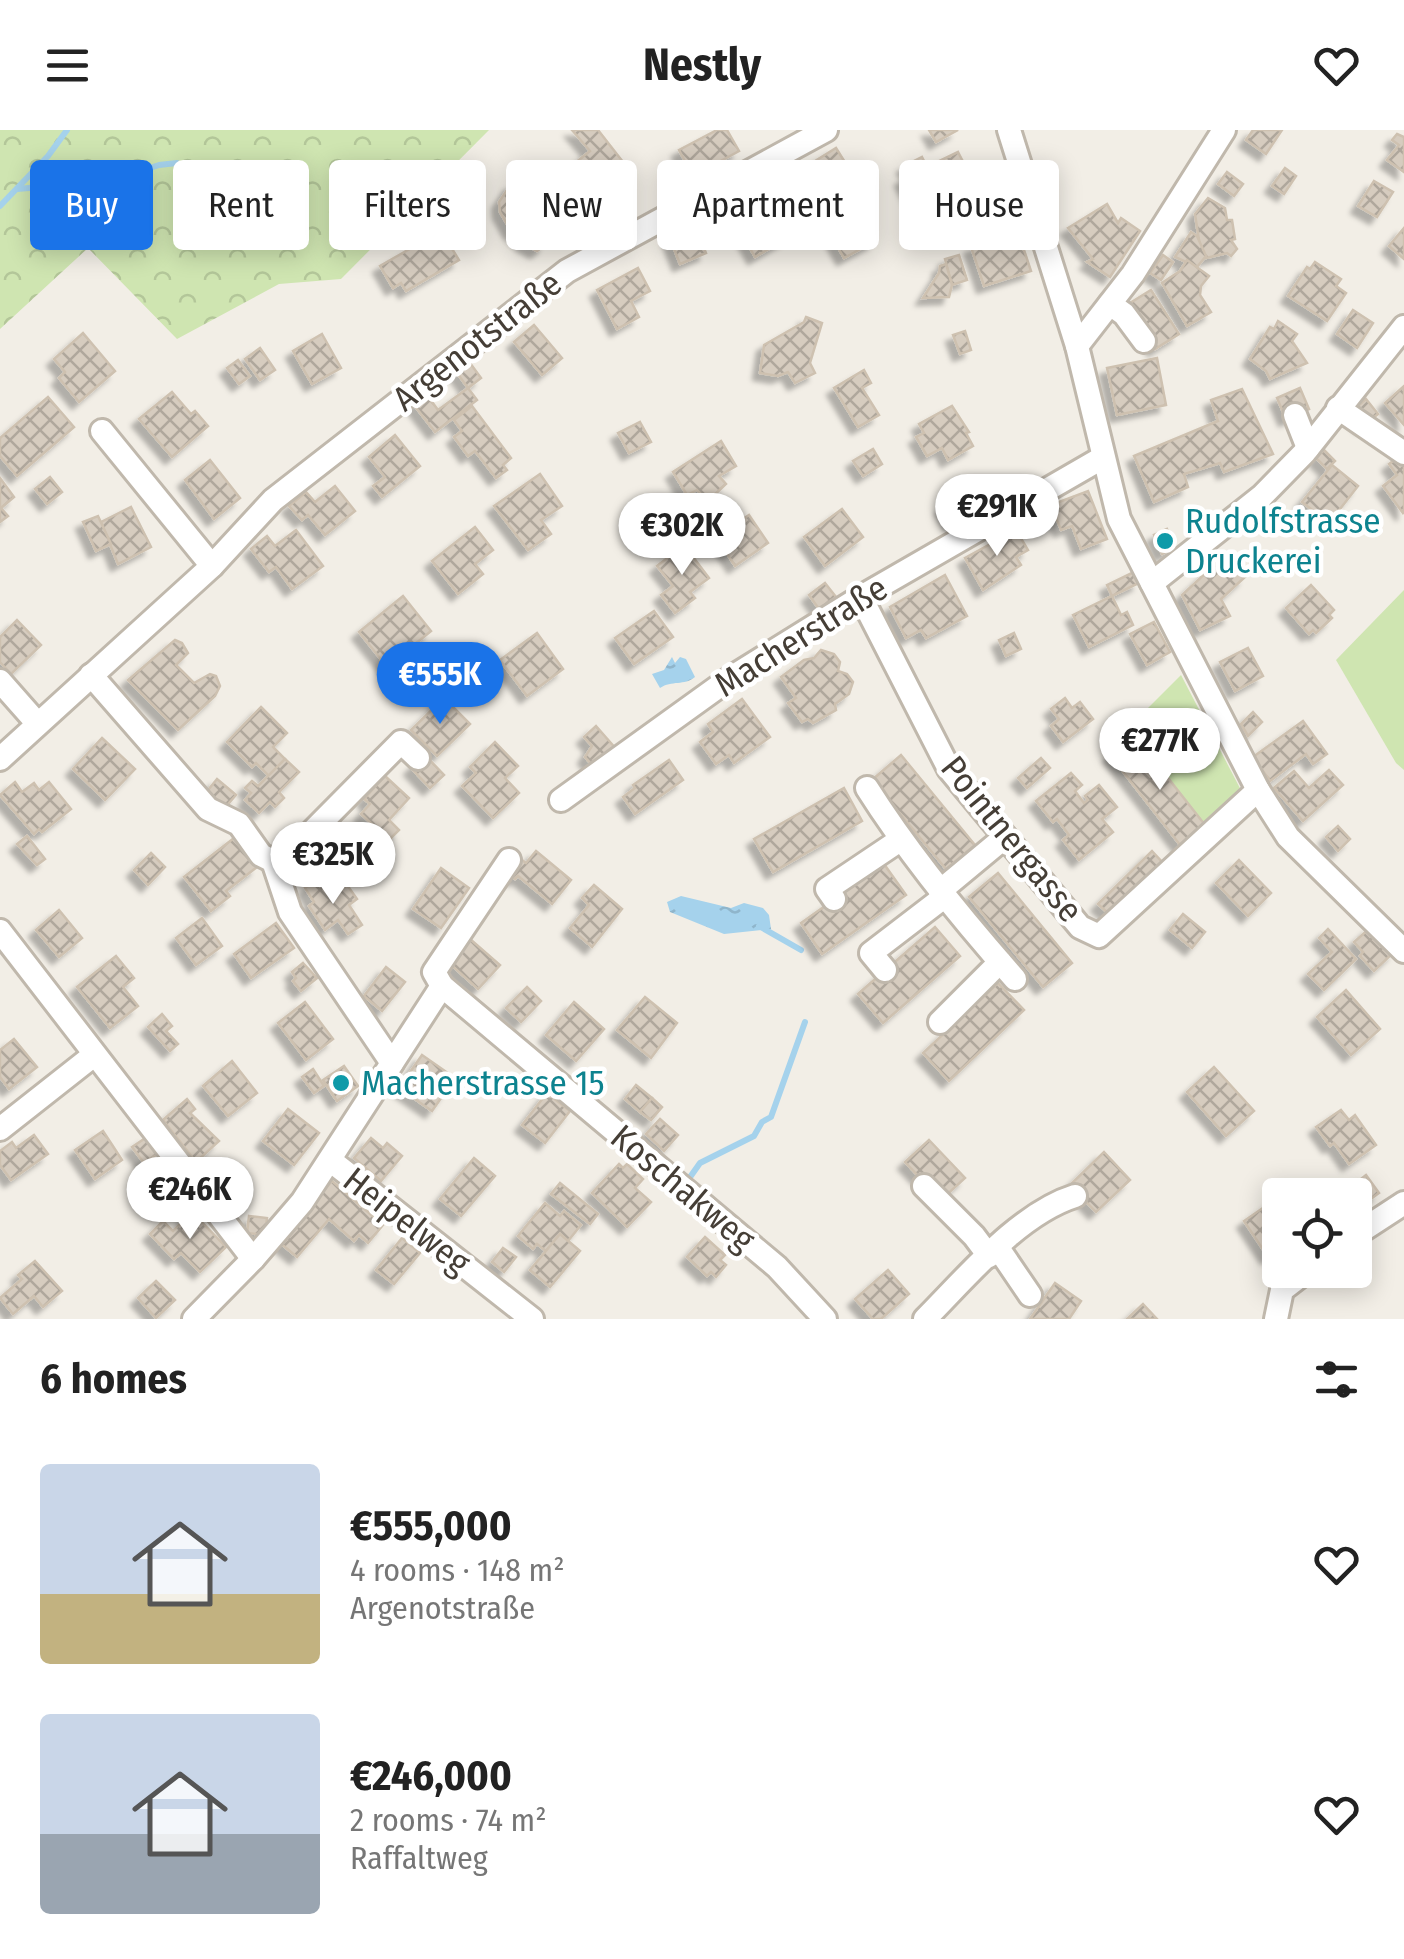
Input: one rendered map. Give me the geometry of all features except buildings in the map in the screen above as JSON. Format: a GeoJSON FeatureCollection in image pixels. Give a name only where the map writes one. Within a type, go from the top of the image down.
{"type":"FeatureCollection","features":[{"type":"Feature","properties":{"kind":"street","name":"Argenotstraße"},"geometry":{"type":"LineString","coordinates":[[0,760],[212,566],[273,500],[566,271],[826,130]]}},
{"type":"Feature","properties":{"kind":"street"},"geometry":{"type":"LineString","coordinates":[[1009,130],[1078,346],[1119,519],[1258,790],[1288,837],[1404,951]]}},
{"type":"Feature","properties":{"kind":"street"},"geometry":{"type":"LineString","coordinates":[[1078,346],[1134,274],[1224,130]]}},
{"type":"Feature","properties":{"kind":"street"},"geometry":{"type":"LineString","coordinates":[[1110,304],[1124,314],[1144,340]]}},
{"type":"Feature","properties":{"kind":"street"},"geometry":{"type":"LineString","coordinates":[[1152,584],[1262,496],[1308,448],[1404,327]]}},
{"type":"Feature","properties":{"kind":"street"},"geometry":{"type":"LineString","coordinates":[[1363,338],[1384,352]]}},
{"type":"Feature","properties":{"kind":"street"},"geometry":{"type":"LineString","coordinates":[[1338,408],[1404,453]]}},
{"type":"Feature","properties":{"kind":"street"},"geometry":{"type":"LineString","coordinates":[[1295,415],[1308,448]]}},
{"type":"Feature","properties":{"kind":"street"},"geometry":{"type":"LineString","coordinates":[[102,431],[212,566]]}},
{"type":"Feature","properties":{"kind":"street","name":"Macherstraße"},"geometry":{"type":"LineString","coordinates":[[561,800],[728,679],[1102,458]]}},
{"type":"Feature","properties":{"kind":"street","name":"Pointnergasse"},"geometry":{"type":"LineString","coordinates":[[861,597],[949,770],[1080,927],[1099,936],[1258,790]]}},
{"type":"Feature","properties":{"kind":"street"},"geometry":{"type":"LineString","coordinates":[[91,676],[208,809],[238,824],[261,855],[273,861],[290,912],[392,1063]]}},
{"type":"Feature","properties":{"kind":"street"},"geometry":{"type":"LineString","coordinates":[[0,681],[37,723]]}},
{"type":"Feature","properties":{"kind":"street"},"geometry":{"type":"LineString","coordinates":[[273,861],[289,855],[401,742],[418,758]]}},
{"type":"Feature","properties":{"kind":"street"},"geometry":{"type":"LineString","coordinates":[[867,788],[900,840],[1007,971],[940,1022]]}},
{"type":"Feature","properties":{"kind":"street"},"geometry":{"type":"LineString","coordinates":[[885,970],[871,953],[1005,836]]}},
{"type":"Feature","properties":{"kind":"street"},"geometry":{"type":"LineString","coordinates":[[834,899],[827,890],[864,871],[900,840]]}},
{"type":"Feature","properties":{"kind":"street"},"geometry":{"type":"LineString","coordinates":[[194,1319],[302,1202],[442,986],[434,972],[508,860]]}},
{"type":"Feature","properties":{"kind":"street"},"geometry":{"type":"LineString","coordinates":[[0,931],[253,1259]]}},
{"type":"Feature","properties":{"kind":"street","name":"Koschakweg"},"geometry":{"type":"LineString","coordinates":[[442,986],[777,1268],[825,1319]]}},
{"type":"Feature","properties":{"kind":"street"},"geometry":{"type":"LineString","coordinates":[[0,1130],[94,1055]]}},
{"type":"Feature","properties":{"kind":"street","name":"Heipelweg"},"geometry":{"type":"LineString","coordinates":[[330,1160],[532,1319]]}},
{"type":"Feature","properties":{"kind":"street"},"geometry":{"type":"LineString","coordinates":[[924,1186],[993,1252],[1030,1295]]}},
{"type":"Feature","properties":{"kind":"street"},"geometry":{"type":"LineString","coordinates":[[924,1319],[1049,1204],[1075,1196]]}},
{"type":"Feature","properties":{"kind":"street"},"geometry":{"type":"LineString","coordinates":[[1372,1212],[1376,1207],[1404,1203]]}},
{"type":"Feature","properties":{"kind":"street"},"geometry":{"type":"LineString","coordinates":[[1276,1319],[1285,1288]]}},
{"type":"Feature","properties":{"kind":"green space"},"geometry":{"type":"Polygon","coordinates":[[[0,130],[489,130],[459,160],[329,160],[329,250],[370,250],[341,279],[279,284],[177,339],[90,250],[153,250],[153,160],[30,160],[30,250],[86,250],[0,329],[0,130]]]}},
{"type":"Feature","properties":{"kind":"green space"},"geometry":{"type":"Polygon","coordinates":[[[1404,590],[1404,770],[1396,763],[1336,660],[1404,590]]]}},
{"type":"Feature","properties":{"kind":"green space"},"geometry":{"type":"Polygon","coordinates":[[[1181,675],[1243,794],[1209,830],[1136,736],[1110,755],[1106,750],[1181,675]]]}},
{"type":"Feature","properties":{"kind":"water"},"geometry":{"type":"Polygon","coordinates":[[[672,657],[675,663],[680,657],[686,659],[695,677],[660,688],[652,674],[664,670],[672,657]]]}},
{"type":"Feature","properties":{"kind":"water"},"geometry":{"type":"Polygon","coordinates":[[[681,896],[731,908],[744,903],[763,908],[769,915],[771,929],[724,934],[670,912],[667,902],[681,896]]]}},
{"type":"Feature","properties":{"kind":"waterway"},"geometry":{"type":"LineString","coordinates":[[0,206],[67,130]]}},
{"type":"Feature","properties":{"kind":"waterway"},"geometry":{"type":"LineString","coordinates":[[17,189],[41,187],[49,181],[93,187],[173,163]]}},
{"type":"Feature","properties":{"kind":"waterway"},"geometry":{"type":"LineString","coordinates":[[759,926],[801,950]]}},
{"type":"Feature","properties":{"kind":"waterway"},"geometry":{"type":"LineString","coordinates":[[688,1180],[700,1163],[754,1136],[762,1122],[771,1117],[805,1022]]}},
{"type":"Feature","properties":{"kind":"place","name":"Rudolfstrasse Druckerei"},"geometry":{"type":"Point","coordinates":[1165,541]}},
{"type":"Feature","properties":{"kind":"place","name":"Macherstrasse 15"},"geometry":{"type":"Point","coordinates":[341,1083]}}]}
